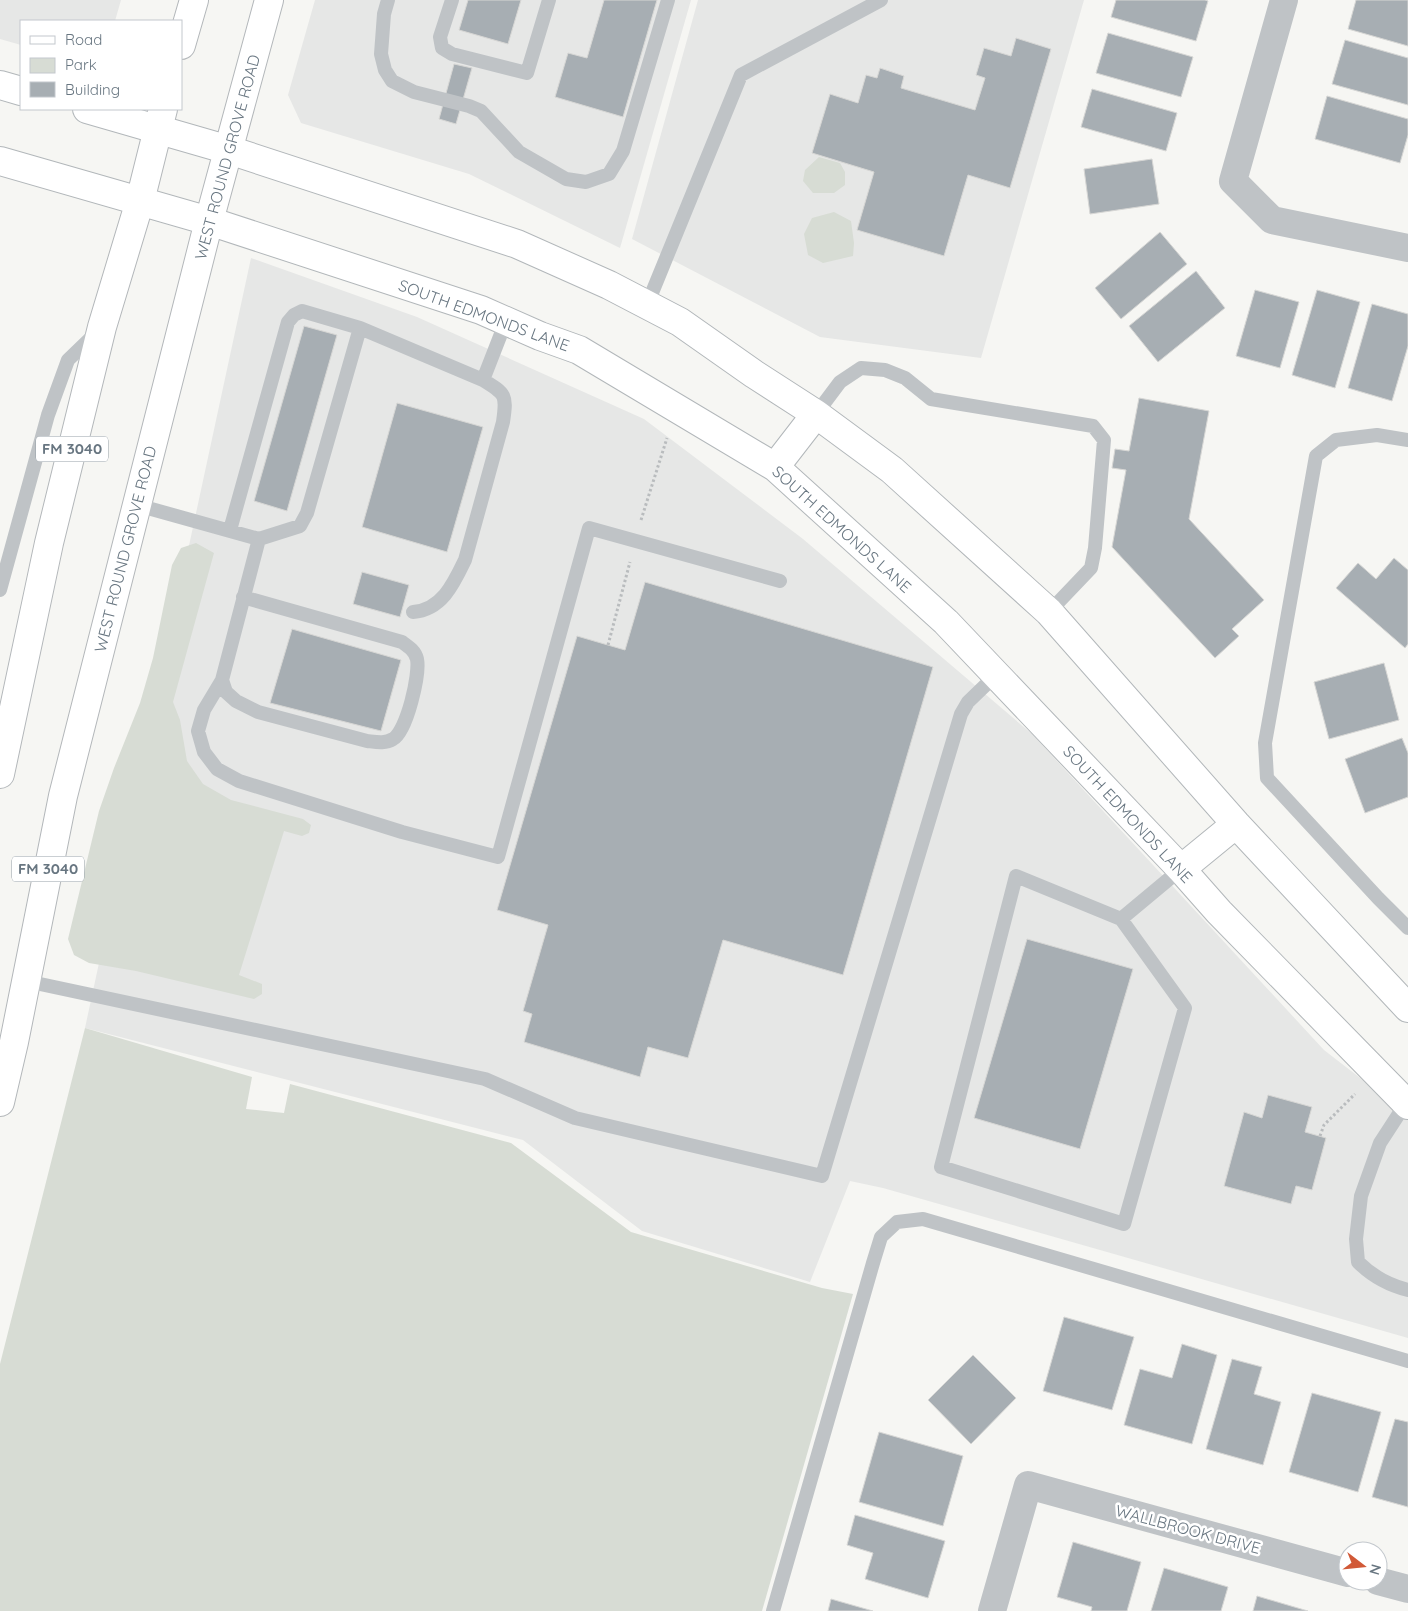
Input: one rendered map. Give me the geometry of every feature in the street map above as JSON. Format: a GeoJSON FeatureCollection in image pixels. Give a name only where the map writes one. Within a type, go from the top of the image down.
{"type":"FeatureCollection","features":[{"type":"Feature","properties":{"kind":"main road"},"geometry":{"type":"LineString","coordinates":[[182,42],[194,0]]}},
{"type":"Feature","properties":{"kind":"main road","name":"WEST ROUND GROVE ROAD"},"geometry":{"type":"LineString","coordinates":[[0,1102],[63,796],[209,221],[269,0]]}},
{"type":"Feature","properties":{"kind":"main road"},"geometry":{"type":"LineString","coordinates":[[0,85],[20,91]]}},
{"type":"Feature","properties":{"kind":"main road"},"geometry":{"type":"LineString","coordinates":[[93,110],[160,119],[229,150],[516,244],[609,285],[680,322],[754,374],[816,414],[892,470],[1049,612],[1236,824],[1408,1008]]}},
{"type":"Feature","properties":{"kind":"main road","name":"FM 3040"},"geometry":{"type":"LineString","coordinates":[[1,767],[50,543],[102,327],[140,201],[160,119]]}},
{"type":"Feature","properties":{"kind":"main road","name":"SOUTH EDMONDS LANE"},"geometry":{"type":"LineString","coordinates":[[0,161],[209,221],[481,310],[540,336],[579,350],[775,467],[946,622],[1181,869],[1219,912],[1407,1104]]}},
{"type":"Feature","properties":{"kind":"main road"},"geometry":{"type":"LineString","coordinates":[[775,467],[816,414]]}},
{"type":"Feature","properties":{"kind":"main road"},"geometry":{"type":"LineString","coordinates":[[1181,869],[1236,824]]}},
{"type":"Feature","properties":{"kind":"street"},"geometry":{"type":"LineString","coordinates":[[1284,0],[1233,181],[1272,220],[1408,248]]}},
{"type":"Feature","properties":{"kind":"street","name":"WALLBROOK DRIVE"},"geometry":{"type":"LineString","coordinates":[[992,1611],[1028,1485],[1338,1570]]}},
{"type":"Feature","properties":{"kind":"street"},"geometry":{"type":"LineString","coordinates":[[1388,1584],[1408,1589]]}},
{"type":"Feature","properties":{"kind":"lane"},"geometry":{"type":"LineString","coordinates":[[388,0],[384,14],[382,54],[385,70],[392,81],[414,92],[469,106],[481,111],[518,152],[566,179],[586,182],[609,174],[623,151],[668,0]]}},
{"type":"Feature","properties":{"kind":"lane"},"geometry":{"type":"LineString","coordinates":[[452,0],[440,37],[442,48],[452,54],[527,73],[549,0]]}},
{"type":"Feature","properties":{"kind":"lane"},"geometry":{"type":"LineString","coordinates":[[647,305],[741,75],[881,0]]}},
{"type":"Feature","properties":{"kind":"lane"},"geometry":{"type":"LineString","coordinates":[[230,530],[288,322],[294,315],[302,311],[360,328],[483,380],[501,391],[506,403],[503,422],[464,560],[455,581],[446,594],[434,605],[413,612]]}},
{"type":"Feature","properties":{"kind":"lane"},"geometry":{"type":"LineString","coordinates":[[483,380],[506,321]]}},
{"type":"Feature","properties":{"kind":"lane"},"geometry":{"type":"LineString","coordinates":[[0,590],[48,415],[68,360],[102,327]]}},
{"type":"Feature","properties":{"kind":"lane"},"geometry":{"type":"LineString","coordinates":[[136,505],[259,539],[300,526],[307,514],[360,328]]}},
{"type":"Feature","properties":{"kind":"lane"},"geometry":{"type":"LineString","coordinates":[[816,414],[840,382],[861,368],[885,370],[905,378],[931,399],[1093,426],[1104,440],[1095,548],[1091,568],[1049,612]]}},
{"type":"Feature","properties":{"kind":"lane"},"geometry":{"type":"LineString","coordinates":[[1408,440],[1377,435],[1336,440],[1316,456],[1264,743],[1267,778],[1408,928]]}},
{"type":"Feature","properties":{"kind":"lane"},"geometry":{"type":"LineString","coordinates":[[259,539],[222,680],[204,710],[198,731],[204,752],[217,770],[238,781],[402,832],[498,857],[589,528],[780,581]]}},
{"type":"Feature","properties":{"kind":"lane"},"geometry":{"type":"LineString","coordinates":[[222,680],[226,692],[236,701],[258,712],[367,741],[383,743],[395,738],[407,716],[418,671],[417,659],[413,650],[402,642],[244,597]]}},
{"type":"Feature","properties":{"kind":"lane"},"geometry":{"type":"LineString","coordinates":[[26,981],[485,1079],[575,1118],[822,1176],[961,714],[968,702],[996,675]]}},
{"type":"Feature","properties":{"kind":"lane"},"geometry":{"type":"LineString","coordinates":[[1122,919],[1181,869]]}},
{"type":"Feature","properties":{"kind":"lane"},"geometry":{"type":"LineString","coordinates":[[1016,876],[1122,919],[1185,1008],[1124,1224],[942,1167],[1016,876]]}},
{"type":"Feature","properties":{"kind":"lane"},"geometry":{"type":"LineString","coordinates":[[1407,1104],[1380,1143],[1361,1196],[1356,1239],[1358,1262],[1369,1274],[1391,1286],[1408,1290]]}},
{"type":"Feature","properties":{"kind":"lane"},"geometry":{"type":"LineString","coordinates":[[773,1611],[881,1237],[897,1222],[923,1219],[1408,1361]]}},
{"type":"Feature","properties":{"kind":"path"},"geometry":{"type":"LineString","coordinates":[[1320,1136],[1324,1125],[1357,1092]]}},
{"type":"Feature","properties":{"kind":"shaded area"},"geometry":{"type":"Polygon","coordinates":[[[0,0],[121,0],[115,20],[20,20],[20,45],[0,39],[0,0]]]}},
{"type":"Feature","properties":{"kind":"shaded area"},"geometry":{"type":"Polygon","coordinates":[[[315,0],[691,0],[620,248],[469,174],[301,123],[288,95],[315,0]]]}},
{"type":"Feature","properties":{"kind":"shaded area"},"geometry":{"type":"Polygon","coordinates":[[[698,0],[1084,0],[981,358],[820,337],[632,239],[698,0]]]}},
{"type":"Feature","properties":{"kind":"shaded area"},"geometry":{"type":"Polygon","coordinates":[[[251,258],[417,317],[644,419],[803,539],[1032,734],[1324,1050],[1408,1115],[1408,1338],[883,1188],[850,1181],[810,1282],[642,1231],[523,1140],[85,1028],[251,258]]]}},
{"type":"Feature","properties":{"kind":"green space"},"geometry":{"type":"Polygon","coordinates":[[[819,157],[840,163],[845,172],[845,185],[834,193],[813,193],[803,181],[805,170],[819,157]]]}},
{"type":"Feature","properties":{"kind":"green space"},"geometry":{"type":"Polygon","coordinates":[[[834,212],[851,221],[854,243],[853,256],[823,263],[808,255],[804,234],[812,218],[834,212]]]}},
{"type":"Feature","properties":{"kind":"green space"},"geometry":{"type":"Polygon","coordinates":[[[196,543],[214,553],[173,702],[180,720],[187,761],[203,784],[231,800],[303,819],[311,825],[309,833],[302,836],[284,831],[239,975],[262,984],[262,994],[254,999],[136,971],[89,963],[74,955],[68,939],[99,811],[140,703],[153,658],[172,565],[181,548],[196,543]]]}},
{"type":"Feature","properties":{"kind":"green space"},"geometry":{"type":"Polygon","coordinates":[[[85,1028],[252,1077],[246,1109],[284,1113],[290,1084],[511,1143],[631,1232],[822,1288],[853,1294],[762,1611],[0,1611],[0,1364],[85,1028]]]}},
{"type":"Feature","properties":{"kind":"building"},"geometry":{"type":"Polygon","coordinates":[[[468,0],[521,0],[508,44],[459,30],[468,0]]]}},
{"type":"Feature","properties":{"kind":"building"},"geometry":{"type":"Polygon","coordinates":[[[604,0],[657,0],[623,117],[555,97],[568,53],[587,58],[604,0]]]}},
{"type":"Feature","properties":{"kind":"building"},"geometry":{"type":"Polygon","coordinates":[[[1116,0],[1208,1],[1196,41],[1111,17],[1116,0]]]}},
{"type":"Feature","properties":{"kind":"building"},"geometry":{"type":"Polygon","coordinates":[[[1356,0],[1408,0],[1408,46],[1348,29],[1356,0]]]}},
{"type":"Feature","properties":{"kind":"building"},"geometry":{"type":"Polygon","coordinates":[[[1108,33],[1193,57],[1181,97],[1096,73],[1108,33]]]}},
{"type":"Feature","properties":{"kind":"building"},"geometry":{"type":"Polygon","coordinates":[[[1016,38],[1051,49],[1010,188],[968,175],[944,256],[857,230],[874,172],[812,153],[830,94],[858,103],[866,75],[877,78],[880,68],[904,76],[901,88],[975,110],[985,78],[976,75],[984,48],[1011,56],[1016,38]]]}},
{"type":"Feature","properties":{"kind":"building"},"geometry":{"type":"Polygon","coordinates":[[[1345,40],[1408,58],[1408,105],[1332,84],[1345,40]]]}},
{"type":"Feature","properties":{"kind":"building"},"geometry":{"type":"Polygon","coordinates":[[[454,64],[472,68],[456,124],[439,119],[454,64]]]}},
{"type":"Feature","properties":{"kind":"building"},"geometry":{"type":"Polygon","coordinates":[[[1092,89],[1177,113],[1166,151],[1081,127],[1092,89]]]}},
{"type":"Feature","properties":{"kind":"building"},"geometry":{"type":"Polygon","coordinates":[[[1327,96],[1408,119],[1408,135],[1400,163],[1315,139],[1327,96]]]}},
{"type":"Feature","properties":{"kind":"building"},"geometry":{"type":"Polygon","coordinates":[[[1152,159],[1159,204],[1090,214],[1084,169],[1152,159]]]}},
{"type":"Feature","properties":{"kind":"building"},"geometry":{"type":"Polygon","coordinates":[[[1160,232],[1187,264],[1121,319],[1095,288],[1160,232]]]}},
{"type":"Feature","properties":{"kind":"building"},"geometry":{"type":"Polygon","coordinates":[[[1196,271],[1225,308],[1158,362],[1129,326],[1196,271]]]}},
{"type":"Feature","properties":{"kind":"building"},"geometry":{"type":"Polygon","coordinates":[[[1255,290],[1299,302],[1280,368],[1236,356],[1255,290]]]}},
{"type":"Feature","properties":{"kind":"building"},"geometry":{"type":"Polygon","coordinates":[[[1317,290],[1360,302],[1335,388],[1292,375],[1317,290]]]}},
{"type":"Feature","properties":{"kind":"building"},"geometry":{"type":"Polygon","coordinates":[[[1372,304],[1408,314],[1408,346],[1392,401],[1348,388],[1372,304]]]}},
{"type":"Feature","properties":{"kind":"building"},"geometry":{"type":"Polygon","coordinates":[[[304,326],[337,335],[287,511],[254,501],[304,326]]]}},
{"type":"Feature","properties":{"kind":"building"},"geometry":{"type":"Polygon","coordinates":[[[1139,398],[1209,411],[1189,519],[1264,600],[1232,629],[1239,636],[1215,658],[1112,547],[1126,470],[1112,468],[1115,449],[1129,451],[1139,398]]]}},
{"type":"Feature","properties":{"kind":"building"},"geometry":{"type":"Polygon","coordinates":[[[397,403],[483,427],[447,552],[362,527],[397,403]]]}},
{"type":"Feature","properties":{"kind":"building"},"geometry":{"type":"Polygon","coordinates":[[[1394,558],[1408,570],[1408,644],[1405,648],[1336,588],[1358,563],[1376,579],[1394,558]]]}},
{"type":"Feature","properties":{"kind":"building"},"geometry":{"type":"Polygon","coordinates":[[[362,572],[409,585],[400,617],[353,604],[362,572]]]}},
{"type":"Feature","properties":{"kind":"building"},"geometry":{"type":"Polygon","coordinates":[[[645,582],[933,667],[843,975],[723,940],[688,1058],[648,1047],[640,1077],[524,1042],[532,1014],[523,1011],[548,925],[497,910],[577,636],[625,650],[645,582]]]}},
{"type":"Feature","properties":{"kind":"building"},"geometry":{"type":"Polygon","coordinates":[[[292,629],[401,660],[381,731],[270,703],[292,629]]]}},
{"type":"Feature","properties":{"kind":"building"},"geometry":{"type":"Polygon","coordinates":[[[1384,663],[1399,720],[1329,739],[1314,682],[1384,663]]]}},
{"type":"Feature","properties":{"kind":"building"},"geometry":{"type":"Polygon","coordinates":[[[1402,738],[1408,753],[1408,797],[1365,813],[1345,759],[1402,738]]]}},
{"type":"Feature","properties":{"kind":"building"},"geometry":{"type":"Polygon","coordinates":[[[1027,939],[1133,969],[1080,1149],[974,1118],[1027,939]]]}},
{"type":"Feature","properties":{"kind":"building"},"geometry":{"type":"Polygon","coordinates":[[[1268,1095],[1312,1107],[1305,1132],[1326,1138],[1312,1190],[1296,1186],[1291,1204],[1224,1186],[1244,1112],[1262,1118],[1268,1095]]]}},
{"type":"Feature","properties":{"kind":"building"},"geometry":{"type":"Polygon","coordinates":[[[1064,1317],[1134,1337],[1112,1410],[1043,1391],[1064,1317]]]}},
{"type":"Feature","properties":{"kind":"building"},"geometry":{"type":"Polygon","coordinates":[[[1182,1344],[1217,1355],[1192,1444],[1124,1425],[1140,1369],[1172,1378],[1182,1344]]]}},
{"type":"Feature","properties":{"kind":"building"},"geometry":{"type":"Polygon","coordinates":[[[973,1355],[1016,1398],[971,1444],[928,1400],[973,1355]]]}},
{"type":"Feature","properties":{"kind":"building"},"geometry":{"type":"Polygon","coordinates":[[[1232,1359],[1262,1367],[1254,1394],[1281,1402],[1263,1465],[1206,1449],[1232,1359]]]}},
{"type":"Feature","properties":{"kind":"building"},"geometry":{"type":"Polygon","coordinates":[[[1312,1393],[1381,1412],[1358,1492],[1289,1472],[1312,1393]]]}},
{"type":"Feature","properties":{"kind":"building"},"geometry":{"type":"Polygon","coordinates":[[[1395,1419],[1408,1422],[1408,1507],[1372,1497],[1395,1419]]]}},
{"type":"Feature","properties":{"kind":"building"},"geometry":{"type":"Polygon","coordinates":[[[879,1432],[963,1456],[943,1526],[859,1502],[879,1432]]]}},
{"type":"Feature","properties":{"kind":"building"},"geometry":{"type":"Polygon","coordinates":[[[855,1515],[945,1541],[928,1598],[865,1579],[873,1553],[847,1545],[855,1515]]]}},
{"type":"Feature","properties":{"kind":"building"},"geometry":{"type":"Polygon","coordinates":[[[1073,1542],[1141,1562],[1127,1611],[1091,1611],[1092,1607],[1057,1597],[1073,1542]]]}},
{"type":"Feature","properties":{"kind":"building"},"geometry":{"type":"Polygon","coordinates":[[[1164,1568],[1228,1587],[1221,1611],[1151,1611],[1164,1568]]]}},
{"type":"Feature","properties":{"kind":"building"},"geometry":{"type":"Polygon","coordinates":[[[1257,1596],[1308,1611],[1253,1611],[1257,1596]]]}},
{"type":"Feature","properties":{"kind":"building"},"geometry":{"type":"Polygon","coordinates":[[[831,1599],[873,1611],[828,1611],[831,1599]]]}}]}
